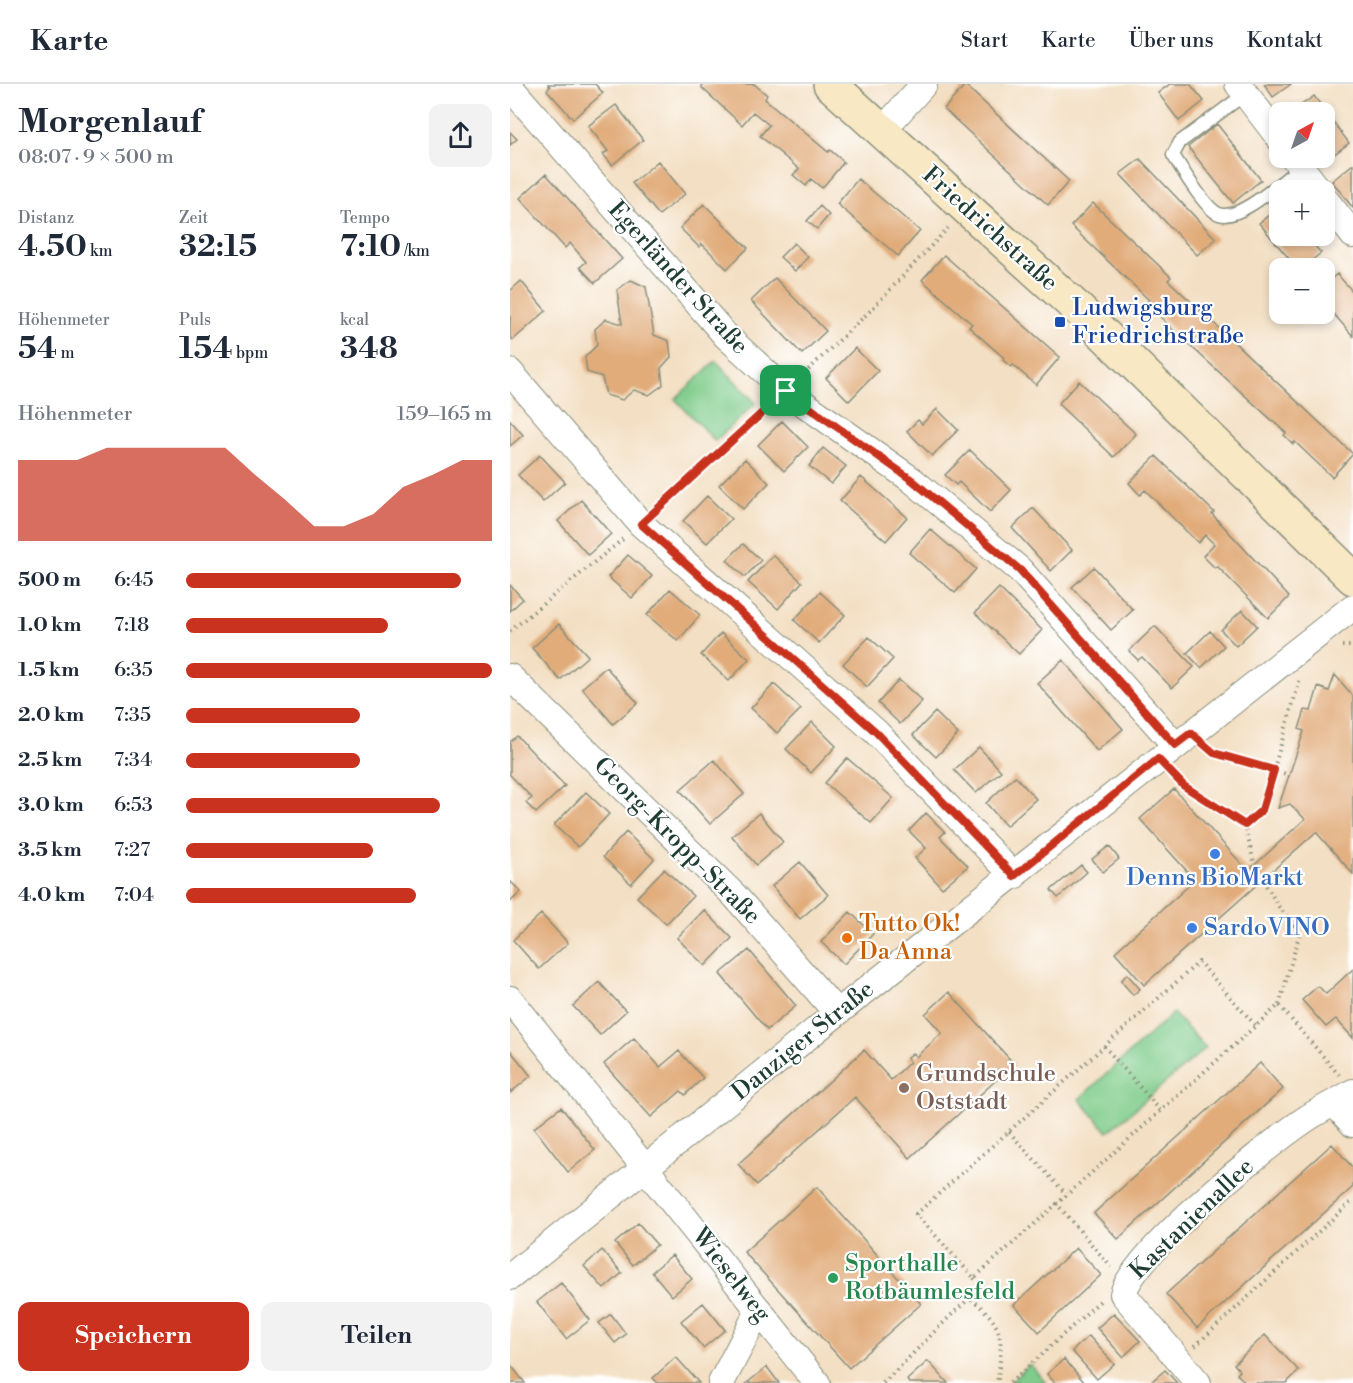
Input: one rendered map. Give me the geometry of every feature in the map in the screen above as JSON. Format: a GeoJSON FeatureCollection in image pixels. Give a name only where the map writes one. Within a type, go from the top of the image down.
{"type":"FeatureCollection","features":[{"type":"Feature","properties":{"kind":"main road","name":"Friedrichstraße"},"geometry":{"type":"LineString","coordinates":[[830,84],[1078,309],[1353,578]]}},
{"type":"Feature","properties":{"kind":"street"},"geometry":{"type":"LineString","coordinates":[[882,131],[924,84]]}},
{"type":"Feature","properties":{"kind":"street","name":"Egerländer Straße"},"geometry":{"type":"LineString","coordinates":[[510,87],[726,336],[786,391],[912,480],[1020,570],[1175,746]]}},
{"type":"Feature","properties":{"kind":"street"},"geometry":{"type":"LineString","coordinates":[[1241,89],[1269,125]]}},
{"type":"Feature","properties":{"kind":"street"},"geometry":{"type":"LineString","coordinates":[[1302,168],[1311,180]]}},
{"type":"Feature","properties":{"kind":"street"},"geometry":{"type":"LineString","coordinates":[[1335,212],[1353,235]]}},
{"type":"Feature","properties":{"kind":"street"},"geometry":{"type":"LineString","coordinates":[[510,372],[641,524],[876,732],[1014,876]]}},
{"type":"Feature","properties":{"kind":"street","name":"Danziger Straße"},"geometry":{"type":"LineString","coordinates":[[510,1277],[837,1012],[1014,876],[1175,746],[1353,608]]}},
{"type":"Feature","properties":{"kind":"street","name":"Georg-Kropp-Straße"},"geometry":{"type":"LineString","coordinates":[[510,676],[734,895],[837,1012]]}},
{"type":"Feature","properties":{"kind":"street","name":"Wieselweg"},"geometry":{"type":"LineString","coordinates":[[510,999],[817,1383]]}},
{"type":"Feature","properties":{"kind":"street"},"geometry":{"type":"LineString","coordinates":[[1344,1093],[1353,1124]]}},
{"type":"Feature","properties":{"kind":"street","name":"Kastanienallee"},"geometry":{"type":"LineString","coordinates":[[1198,1383],[1124,1288],[1144,1259],[1229,1178],[1344,1093]]}},
{"type":"Feature","properties":{"kind":"street"},"geometry":{"type":"LineString","coordinates":[[721,1383],[759,1310]]}},
{"type":"Feature","properties":{"kind":"lane"},"geometry":{"type":"LineString","coordinates":[[1241,89],[1180,142],[1173,155],[1192,184],[1216,213],[1228,216],[1250,206],[1291,168]]}},
{"type":"Feature","properties":{"kind":"path"},"geometry":{"type":"LineString","coordinates":[[510,631],[641,524],[786,391],[871,310],[967,207]]}},
{"type":"Feature","properties":{"kind":"path"},"geometry":{"type":"LineString","coordinates":[[1245,825],[1262,810],[1292,709]]}},
{"type":"Feature","properties":{"kind":"path"},"geometry":{"type":"LineString","coordinates":[[974,1278],[1255,1024],[1279,1005],[1300,932],[1279,907],[1255,867],[1245,825],[1184,786],[1175,746],[1214,753],[1290,775]]}},
{"type":"Feature","properties":{"kind":"path"},"geometry":{"type":"LineString","coordinates":[[883,1383],[924,1346],[933,1331],[982,1287],[916,1214],[1199,962],[1255,1024]]}},
{"type":"Feature","properties":{"kind":"path"},"geometry":{"type":"LineString","coordinates":[[1279,1005],[1344,1093]]}},
{"type":"Feature","properties":{"kind":"path"},"geometry":{"type":"LineString","coordinates":[[1104,1046],[1160,1110]]}},
{"type":"Feature","properties":{"kind":"path"},"geometry":{"type":"LineString","coordinates":[[1009,1132],[1066,1194]]}},
{"type":"Feature","properties":{"kind":"path"},"geometry":{"type":"LineString","coordinates":[[1190,1351],[1353,1200]]}},
{"type":"Feature","properties":{"kind":"path"},"geometry":{"type":"LineString","coordinates":[[1010,1383],[1106,1296],[1124,1288],[1056,1203]]}},
{"type":"Feature","properties":{"kind":"path"},"geometry":{"type":"LineString","coordinates":[[970,1298],[988,1312],[1000,1329],[1003,1350],[998,1383]]}},
{"type":"Feature","properties":{"kind":"green space"},"geometry":{"type":"Polygon","coordinates":[[[716,361],[756,403],[715,441],[675,399],[716,361]]]}},
{"type":"Feature","properties":{"kind":"green space"},"geometry":{"type":"Polygon","coordinates":[[[1173,1013],[1206,1048],[1108,1132],[1079,1099],[1173,1013]]]}},
{"type":"Feature","properties":{"kind":"green space"},"geometry":{"type":"Polygon","coordinates":[[[1030,1364],[1046,1383],[1010,1383],[1030,1364]]]}},
{"type":"Feature","properties":{"kind":"building"},"geometry":{"type":"Polygon","coordinates":[[[548,84],[595,84],[603,93],[573,119],[547,90],[550,87],[548,84]]]}},
{"type":"Feature","properties":{"kind":"building"},"geometry":{"type":"Polygon","coordinates":[[[702,84],[754,84],[767,95],[765,99],[828,152],[830,150],[844,162],[822,188],[811,179],[806,186],[793,175],[799,169],[760,136],[769,125],[753,112],[742,125],[702,88],[702,84]]]}},
{"type":"Feature","properties":{"kind":"building"},"geometry":{"type":"Polygon","coordinates":[[[1170,84],[1190,84],[1204,101],[1179,121],[1158,93],[1170,84]]]}},
{"type":"Feature","properties":{"kind":"building"},"geometry":{"type":"Polygon","coordinates":[[[1264,84],[1291,84],[1273,97],[1264,84]]]}},
{"type":"Feature","properties":{"kind":"building"},"geometry":{"type":"Polygon","coordinates":[[[965,85],[1069,181],[1048,205],[944,109],[965,85]]]}},
{"type":"Feature","properties":{"kind":"building"},"geometry":{"type":"Polygon","coordinates":[[[1314,96],[1318,102],[1306,102],[1314,96]]]}},
{"type":"Feature","properties":{"kind":"building"},"geometry":{"type":"Polygon","coordinates":[[[616,105],[643,140],[612,165],[603,154],[608,151],[588,126],[616,105]]]}},
{"type":"Feature","properties":{"kind":"building"},"geometry":{"type":"Polygon","coordinates":[[[1217,124],[1261,180],[1233,203],[1188,147],[1217,124]]]}},
{"type":"Feature","properties":{"kind":"building"},"geometry":{"type":"Polygon","coordinates":[[[1335,124],[1349,143],[1335,154],[1335,124]]]}},
{"type":"Feature","properties":{"kind":"building"},"geometry":{"type":"Polygon","coordinates":[[[510,132],[517,139],[510,145],[510,132]]]}},
{"type":"Feature","properties":{"kind":"building"},"geometry":{"type":"Polygon","coordinates":[[[1140,159],[1216,239],[1197,255],[1120,174],[1140,159]]]}},
{"type":"Feature","properties":{"kind":"building"},"geometry":{"type":"Polygon","coordinates":[[[658,161],[685,194],[659,215],[632,183],[658,161]]]}},
{"type":"Feature","properties":{"kind":"building"},"geometry":{"type":"Polygon","coordinates":[[[1353,164],[1353,208],[1335,185],[1335,180],[1353,164]]]}},
{"type":"Feature","properties":{"kind":"building"},"geometry":{"type":"Polygon","coordinates":[[[546,174],[622,259],[595,283],[580,267],[586,262],[570,243],[565,248],[520,198],[546,174]]]}},
{"type":"Feature","properties":{"kind":"building"},"geometry":{"type":"Polygon","coordinates":[[[858,179],[920,231],[898,256],[837,204],[858,179]]]}},
{"type":"Feature","properties":{"kind":"building"},"geometry":{"type":"Polygon","coordinates":[[[1093,203],[1171,277],[1168,280],[1353,454],[1332,477],[1295,442],[1293,444],[1284,435],[1286,433],[1173,330],[1147,303],[1149,300],[1071,226],[1093,203]]]}},
{"type":"Feature","properties":{"kind":"building"},"geometry":{"type":"Polygon","coordinates":[[[704,204],[748,248],[727,269],[702,244],[699,247],[680,228],[704,204]]]}},
{"type":"Feature","properties":{"kind":"building"},"geometry":{"type":"Polygon","coordinates":[[[820,206],[829,215],[817,229],[807,221],[820,206]]]}},
{"type":"Feature","properties":{"kind":"building"},"geometry":{"type":"Polygon","coordinates":[[[1269,215],[1269,235],[1259,223],[1269,215]]]}},
{"type":"Feature","properties":{"kind":"building"},"geometry":{"type":"Polygon","coordinates":[[[794,243],[808,257],[795,271],[780,257],[794,243]]]}},
{"type":"Feature","properties":{"kind":"building"},"geometry":{"type":"Polygon","coordinates":[[[1278,246],[1315,246],[1321,253],[1315,258],[1289,258],[1278,246]]]}},
{"type":"Feature","properties":{"kind":"building"},"geometry":{"type":"Polygon","coordinates":[[[944,255],[1060,357],[1036,385],[1013,365],[1011,367],[1003,360],[1004,358],[969,327],[972,324],[922,280],[944,255]]]}},
{"type":"Feature","properties":{"kind":"building"},"geometry":{"type":"Polygon","coordinates":[[[1337,274],[1353,292],[1353,336],[1335,316],[1335,276],[1337,274]]]}},
{"type":"Feature","properties":{"kind":"building"},"geometry":{"type":"Polygon","coordinates":[[[775,278],[826,331],[802,354],[751,301],[775,278]]]}},
{"type":"Feature","properties":{"kind":"building"},"geometry":{"type":"Polygon","coordinates":[[[631,280],[646,287],[654,335],[669,341],[671,357],[661,368],[663,385],[649,395],[634,390],[622,400],[606,395],[602,377],[587,372],[585,357],[597,345],[595,329],[606,319],[622,324],[617,290],[631,280]]]}},
{"type":"Feature","properties":{"kind":"building"},"geometry":{"type":"Polygon","coordinates":[[[521,281],[546,311],[513,340],[510,337],[510,291],[521,281]]]}},
{"type":"Feature","properties":{"kind":"building"},"geometry":{"type":"Polygon","coordinates":[[[855,348],[878,371],[849,401],[826,378],[855,348]]]}},
{"type":"Feature","properties":{"kind":"building"},"geometry":{"type":"Polygon","coordinates":[[[1079,381],[1136,434],[1114,457],[1058,404],[1079,381]]]}},
{"type":"Feature","properties":{"kind":"building"},"geometry":{"type":"Polygon","coordinates":[[[937,409],[958,430],[932,456],[907,431],[918,420],[922,424],[937,409]]]}},
{"type":"Feature","properties":{"kind":"building"},"geometry":{"type":"Polygon","coordinates":[[[510,420],[523,435],[510,446],[510,420]]]}},
{"type":"Feature","properties":{"kind":"building"},"geometry":{"type":"Polygon","coordinates":[[[782,421],[808,447],[784,471],[758,445],[782,421]]]}},
{"type":"Feature","properties":{"kind":"building"},"geometry":{"type":"Polygon","coordinates":[[[823,448],[846,466],[831,484],[809,466],[823,448]]]}},
{"type":"Feature","properties":{"kind":"building"},"geometry":{"type":"Polygon","coordinates":[[[970,450],[1011,490],[990,512],[959,482],[956,485],[945,475],[970,450]]]}},
{"type":"Feature","properties":{"kind":"building"},"geometry":{"type":"Polygon","coordinates":[[[540,455],[565,482],[543,502],[518,475],[540,455]]]}},
{"type":"Feature","properties":{"kind":"building"},"geometry":{"type":"Polygon","coordinates":[[[1156,456],[1214,512],[1212,514],[1289,597],[1268,618],[1217,566],[1215,568],[1203,556],[1214,544],[1205,535],[1198,543],[1145,490],[1140,495],[1129,483],[1156,456]]]}},
{"type":"Feature","properties":{"kind":"building"},"geometry":{"type":"Polygon","coordinates":[[[745,459],[769,483],[743,509],[719,485],[745,459]]]}},
{"type":"Feature","properties":{"kind":"building"},"geometry":{"type":"Polygon","coordinates":[[[861,477],[907,517],[886,541],[840,501],[861,477]]]}},
{"type":"Feature","properties":{"kind":"building"},"geometry":{"type":"Polygon","coordinates":[[[707,496],[731,519],[707,543],[683,521],[707,496]]]}},
{"type":"Feature","properties":{"kind":"building"},"geometry":{"type":"Polygon","coordinates":[[[581,500],[611,534],[588,555],[558,521],[581,500]]]}},
{"type":"Feature","properties":{"kind":"building"},"geometry":{"type":"Polygon","coordinates":[[[1033,508],[1072,550],[1051,571],[1012,528],[1033,508]]]}},
{"type":"Feature","properties":{"kind":"building"},"geometry":{"type":"Polygon","coordinates":[[[930,529],[976,569],[955,593],[909,553],[930,529]]]}},
{"type":"Feature","properties":{"kind":"building"},"geometry":{"type":"Polygon","coordinates":[[[743,544],[761,560],[745,577],[727,560],[743,544]]]}},
{"type":"Feature","properties":{"kind":"building"},"geometry":{"type":"Polygon","coordinates":[[[628,555],[652,576],[632,598],[608,577],[628,555]]]}},
{"type":"Feature","properties":{"kind":"building"},"geometry":{"type":"Polygon","coordinates":[[[773,555],[802,582],[778,609],[748,582],[773,555]]]}},
{"type":"Feature","properties":{"kind":"building"},"geometry":{"type":"Polygon","coordinates":[[[1094,567],[1133,610],[1111,630],[1072,587],[1094,567]]]}},
{"type":"Feature","properties":{"kind":"building"},"geometry":{"type":"Polygon","coordinates":[[[510,585],[523,599],[510,611],[510,585]]]}},
{"type":"Feature","properties":{"kind":"building"},"geometry":{"type":"Polygon","coordinates":[[[999,588],[1042,630],[1019,654],[975,613],[999,588]]]}},
{"type":"Feature","properties":{"kind":"building"},"geometry":{"type":"Polygon","coordinates":[[[670,589],[700,615],[678,641],[647,615],[670,589]]]}},
{"type":"Feature","properties":{"kind":"building"},"geometry":{"type":"Polygon","coordinates":[[[820,592],[845,615],[819,643],[794,620],[820,592]]]}},
{"type":"Feature","properties":{"kind":"building"},"geometry":{"type":"Polygon","coordinates":[[[1242,610],[1257,626],[1236,646],[1221,630],[1242,610]]]}},
{"type":"Feature","properties":{"kind":"building"},"geometry":{"type":"Polygon","coordinates":[[[559,624],[588,656],[560,680],[532,648],[559,624]]]}},
{"type":"Feature","properties":{"kind":"building"},"geometry":{"type":"Polygon","coordinates":[[[1155,626],[1194,667],[1172,688],[1142,657],[1138,660],[1129,651],[1155,626]]]}},
{"type":"Feature","properties":{"kind":"building"},"geometry":{"type":"Polygon","coordinates":[[[1210,631],[1224,646],[1201,668],[1187,653],[1210,631]]]}},
{"type":"Feature","properties":{"kind":"building"},"geometry":{"type":"Polygon","coordinates":[[[721,633],[749,659],[729,681],[701,655],[721,633]]]}},
{"type":"Feature","properties":{"kind":"building"},"geometry":{"type":"Polygon","coordinates":[[[869,637],[893,659],[867,687],[843,664],[869,637]]]}},
{"type":"Feature","properties":{"kind":"building"},"geometry":{"type":"Polygon","coordinates":[[[1063,660],[1123,729],[1097,751],[1037,683],[1063,660]]]}},
{"type":"Feature","properties":{"kind":"building"},"geometry":{"type":"Polygon","coordinates":[[[606,667],[638,703],[613,724],[582,688],[606,667]]]}},
{"type":"Feature","properties":{"kind":"building"},"geometry":{"type":"Polygon","coordinates":[[[1335,675],[1353,696],[1353,874],[1316,832],[1144,985],[1115,952],[1195,880],[1140,819],[1174,789],[1248,871],[1305,819],[1290,804],[1278,808],[1304,731],[1299,729],[1305,710],[1311,711],[1318,687],[1329,691],[1335,675]]]}},
{"type":"Feature","properties":{"kind":"building"},"geometry":{"type":"Polygon","coordinates":[[[899,680],[922,701],[900,724],[878,703],[899,680]]]}},
{"type":"Feature","properties":{"kind":"building"},"geometry":{"type":"Polygon","coordinates":[[[774,684],[801,709],[777,733],[751,708],[774,684]]]}},
{"type":"Feature","properties":{"kind":"building"},"geometry":{"type":"Polygon","coordinates":[[[935,712],[958,734],[936,757],[913,735],[935,712]]]}},
{"type":"Feature","properties":{"kind":"building"},"geometry":{"type":"Polygon","coordinates":[[[812,722],[836,746],[811,773],[786,749],[812,722]]]}},
{"type":"Feature","properties":{"kind":"building"},"geometry":{"type":"Polygon","coordinates":[[[517,736],[565,786],[536,813],[526,803],[532,798],[510,775],[510,742],[517,736]]]}},
{"type":"Feature","properties":{"kind":"building"},"geometry":{"type":"Polygon","coordinates":[[[979,747],[1001,771],[976,793],[954,770],[979,747]]]}},
{"type":"Feature","properties":{"kind":"building"},"geometry":{"type":"Polygon","coordinates":[[[847,758],[893,798],[871,823],[825,783],[847,758]]]}},
{"type":"Feature","properties":{"kind":"building"},"geometry":{"type":"Polygon","coordinates":[[[714,760],[744,794],[710,824],[680,790],[714,760]]]}},
{"type":"Feature","properties":{"kind":"building"},"geometry":{"type":"Polygon","coordinates":[[[1015,776],[1036,799],[1006,826],[986,803],[1015,776]]]}},
{"type":"Feature","properties":{"kind":"building"},"geometry":{"type":"Polygon","coordinates":[[[586,792],[609,814],[578,847],[554,825],[586,792]]]}},
{"type":"Feature","properties":{"kind":"building"},"geometry":{"type":"Polygon","coordinates":[[[759,813],[783,842],[756,865],[732,836],[759,813]]]}},
{"type":"Feature","properties":{"kind":"building"},"geometry":{"type":"Polygon","coordinates":[[[926,813],[945,832],[940,837],[968,866],[942,888],[915,858],[926,848],[909,831],[926,813]]]}},
{"type":"Feature","properties":{"kind":"building"},"geometry":{"type":"Polygon","coordinates":[[[626,832],[654,859],[631,884],[603,857],[626,832]]]}},
{"type":"Feature","properties":{"kind":"building"},"geometry":{"type":"Polygon","coordinates":[[[1109,846],[1119,859],[1103,872],[1092,859],[1109,846]]]}},
{"type":"Feature","properties":{"kind":"building"},"geometry":{"type":"Polygon","coordinates":[[[800,862],[828,895],[800,919],[772,886],[800,862]]]}},
{"type":"Feature","properties":{"kind":"building"},"geometry":{"type":"Polygon","coordinates":[[[1081,865],[1087,872],[1058,898],[1051,890],[1081,865]]]}},
{"type":"Feature","properties":{"kind":"building"},"geometry":{"type":"Polygon","coordinates":[[[664,869],[693,896],[666,924],[637,897],[664,869]]]}},
{"type":"Feature","properties":{"kind":"building"},"geometry":{"type":"Polygon","coordinates":[[[510,881],[521,892],[510,902],[510,881]]]}},
{"type":"Feature","properties":{"kind":"building"},"geometry":{"type":"Polygon","coordinates":[[[704,910],[732,938],[705,966],[677,938],[704,910]]]}},
{"type":"Feature","properties":{"kind":"building","name":"Tutto Ok! Da Anna"},"geometry":{"type":"Polygon","coordinates":[[[850,912],[873,934],[844,964],[821,942],[850,912]]]}},
{"type":"Feature","properties":{"kind":"building"},"geometry":{"type":"Polygon","coordinates":[[[541,914],[568,943],[539,969],[513,940],[541,914]]]}},
{"type":"Feature","properties":{"kind":"building"},"geometry":{"type":"Polygon","coordinates":[[[749,950],[796,1006],[767,1030],[720,974],[749,950]]]}},
{"type":"Feature","properties":{"kind":"building"},"geometry":{"type":"Polygon","coordinates":[[[1353,969],[1353,1038],[1336,1019],[1326,1027],[1302,1000],[1318,986],[1326,994],[1353,969]]]}},
{"type":"Feature","properties":{"kind":"building"},"geometry":{"type":"Polygon","coordinates":[[[1127,974],[1140,989],[1133,995],[1121,981],[1127,974]]]}},
{"type":"Feature","properties":{"kind":"building"},"geometry":{"type":"Polygon","coordinates":[[[599,982],[626,1011],[600,1035],[573,1006],[599,982]]]}},
{"type":"Feature","properties":{"kind":"building","name":"Grundschule Oststadt"},"geometry":{"type":"Polygon","coordinates":[[[949,992],[1014,1064],[910,1158],[855,1097],[757,1185],[738,1164],[864,1050],[891,1080],[910,1062],[907,1058],[913,1053],[916,1057],[942,1033],[925,1014],[949,992]]]}},
{"type":"Feature","properties":{"kind":"building"},"geometry":{"type":"Polygon","coordinates":[[[634,1038],[660,1067],[679,1051],[703,1078],[685,1095],[681,1091],[651,1117],[604,1064],[634,1038]]]}},
{"type":"Feature","properties":{"kind":"building"},"geometry":{"type":"Polygon","coordinates":[[[510,1050],[531,1076],[510,1093],[510,1050]]]}},
{"type":"Feature","properties":{"kind":"building"},"geometry":{"type":"Polygon","coordinates":[[[1260,1063],[1283,1089],[1118,1239],[1094,1213],[1260,1063]]]}},
{"type":"Feature","properties":{"kind":"building"},"geometry":{"type":"Polygon","coordinates":[[[561,1107],[595,1150],[568,1172],[534,1128],[561,1107]]]}},
{"type":"Feature","properties":{"kind":"building"},"geometry":{"type":"Polygon","coordinates":[[[1332,1144],[1353,1168],[1353,1187],[1197,1328],[1166,1294],[1332,1144]]]}},
{"type":"Feature","properties":{"kind":"building","name":"Sporthalle Rotbäumlesfeld"},"geometry":{"type":"Polygon","coordinates":[[[817,1187],[921,1304],[849,1368],[744,1252],[817,1187]]]}},
{"type":"Feature","properties":{"kind":"building"},"geometry":{"type":"Polygon","coordinates":[[[638,1223],[657,1245],[633,1265],[615,1243],[638,1223]]]}},
{"type":"Feature","properties":{"kind":"building"},"geometry":{"type":"Polygon","coordinates":[[[1076,1248],[1101,1275],[1039,1332],[1014,1305],[1076,1248]]]}},
{"type":"Feature","properties":{"kind":"building"},"geometry":{"type":"Polygon","coordinates":[[[602,1250],[622,1273],[604,1289],[584,1266],[602,1250]]]}},
{"type":"Feature","properties":{"kind":"building"},"geometry":{"type":"Polygon","coordinates":[[[672,1255],[692,1279],[672,1296],[652,1272],[672,1255]]]}},
{"type":"Feature","properties":{"kind":"building"},"geometry":{"type":"Polygon","coordinates":[[[561,1283],[590,1320],[566,1339],[537,1302],[561,1283]]]}},
{"type":"Feature","properties":{"kind":"building"},"geometry":{"type":"Polygon","coordinates":[[[703,1303],[725,1330],[703,1348],[681,1321],[703,1303]]]}},
{"type":"Feature","properties":{"kind":"building"},"geometry":{"type":"Polygon","coordinates":[[[1114,1313],[1140,1341],[1123,1357],[1097,1328],[1114,1313]]]}},
{"type":"Feature","properties":{"kind":"building"},"geometry":{"type":"Polygon","coordinates":[[[611,1314],[626,1334],[615,1343],[599,1323],[611,1314]]]}},
{"type":"Feature","properties":{"kind":"building"},"geometry":{"type":"Polygon","coordinates":[[[1265,1335],[1299,1371],[1286,1383],[1246,1383],[1237,1374],[1240,1371],[1234,1364],[1265,1335]]]}},
{"type":"Feature","properties":{"kind":"building"},"geometry":{"type":"Polygon","coordinates":[[[1089,1336],[1114,1364],[1097,1379],[1072,1351],[1089,1336]]]}},
{"type":"Feature","properties":{"kind":"building"},"geometry":{"type":"Polygon","coordinates":[[[676,1357],[699,1383],[658,1383],[653,1378],[676,1357]]]}},
{"type":"Feature","properties":{"kind":"building"},"geometry":{"type":"Polygon","coordinates":[[[1064,1359],[1085,1383],[1055,1383],[1047,1374],[1064,1359]]]}},
{"type":"Feature","properties":{"kind":"building"},"geometry":{"type":"Polygon","coordinates":[[[928,1361],[948,1383],[909,1383],[907,1380],[928,1361]]]}},
{"type":"Feature","properties":{"kind":"building"},"geometry":{"type":"Polygon","coordinates":[[[510,1364],[525,1383],[510,1383],[510,1364]]]}},
{"type":"Feature","properties":{"kind":"building"},"geometry":{"type":"Polygon","coordinates":[[[767,1367],[779,1383],[747,1383],[767,1367]]]}},
{"type":"Feature","properties":{"kind":"building"},"geometry":{"type":"Polygon","coordinates":[[[1165,1370],[1177,1383],[1150,1383],[1165,1370]]]}},
{"type":"Feature","properties":{"kind":"place","name":"Ludwigsburg Friedrichstraße"},"geometry":{"type":"Point","coordinates":[1060,322]}},
{"type":"Feature","properties":{"kind":"place","name":"Denns BioMarkt"},"geometry":{"type":"Point","coordinates":[1215,854]}},
{"type":"Feature","properties":{"kind":"place","name":"SardoVINO"},"geometry":{"type":"Point","coordinates":[1192,928]}},
{"type":"Feature","properties":{"kind":"place","name":"Tutto Ok! Da Anna"},"geometry":{"type":"Point","coordinates":[847,938]}},
{"type":"Feature","properties":{"kind":"place","name":"Grundschule Oststadt"},"geometry":{"type":"Point","coordinates":[904,1088]}},
{"type":"Feature","properties":{"kind":"place","name":"Sporthalle Rotbäumlesfeld"},"geometry":{"type":"Point","coordinates":[833,1278]}},
{"type":"Feature","properties":{"kind":"route"},"geometry":{"type":"LineString","coordinates":[[786,391],[912,480],[1020,570],[1175,745],[1191,733],[1214,753],[1274,770],[1262,810],[1245,825],[1184,786],[1158,759],[1014,876],[876,732],[641,524],[786,391]]}}]}
